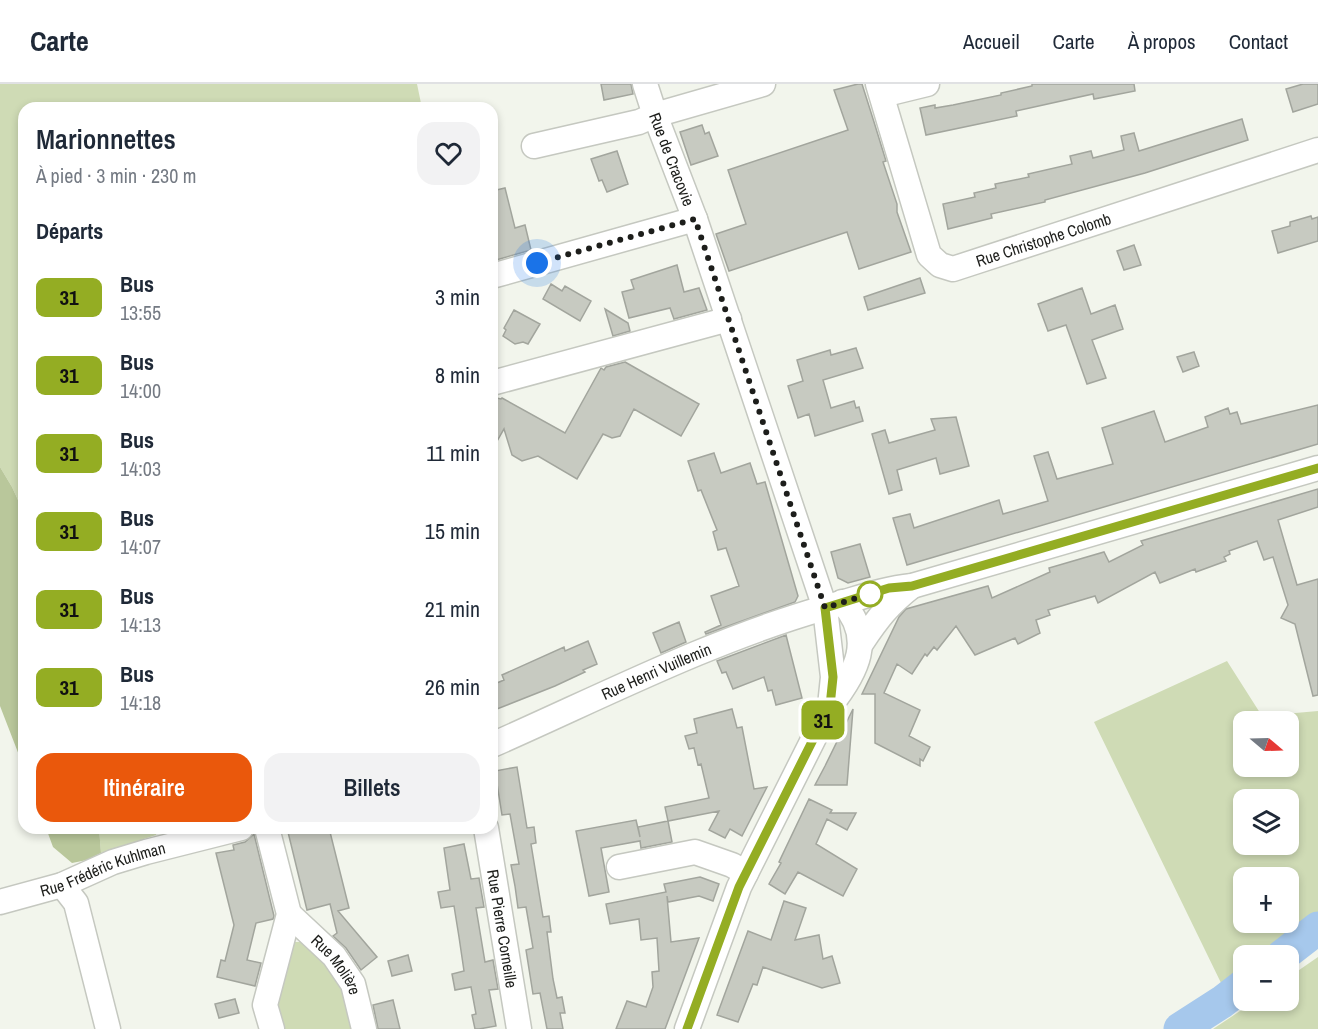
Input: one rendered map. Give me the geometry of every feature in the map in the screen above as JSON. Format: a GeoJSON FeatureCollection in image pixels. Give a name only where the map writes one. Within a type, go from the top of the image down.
{"type":"FeatureCollection","features":[{"type":"Feature","properties":{"kind":"street","name":"Rue de Cracovie"},"geometry":{"type":"LineString","coordinates":[[645,84],[695,219],[831,611],[833,677],[830,706]]}},
{"type":"Feature","properties":{"kind":"street"},"geometry":{"type":"LineString","coordinates":[[534,146],[639,122],[655,115],[763,84]]}},
{"type":"Feature","properties":{"kind":"street"},"geometry":{"type":"LineString","coordinates":[[880,90],[927,84]]}},
{"type":"Feature","properties":{"kind":"street","name":"Rue Christophe Colomb"},"geometry":{"type":"LineString","coordinates":[[880,90],[929,255],[940,265],[952,269],[1318,150]]}},
{"type":"Feature","properties":{"kind":"street"},"geometry":{"type":"LineString","coordinates":[[498,274],[695,219]]}},
{"type":"Feature","properties":{"kind":"street"},"geometry":{"type":"LineString","coordinates":[[498,380],[729,319]]}},
{"type":"Feature","properties":{"kind":"street","name":"Rue Henri Vuillemin"},"geometry":{"type":"LineString","coordinates":[[498,742],[706,650],[802,614],[831,611],[889,588],[912,586],[1318,468]]}},
{"type":"Feature","properties":{"kind":"street"},"geometry":{"type":"LineString","coordinates":[[687,1029],[739,887],[830,706],[841,692],[862,642],[881,614],[912,586]]}},
{"type":"Feature","properties":{"kind":"street"},"geometry":{"type":"LineString","coordinates":[[831,611],[834,632],[852,641],[862,642]]}},
{"type":"Feature","properties":{"kind":"street","name":"Rue Frédéric Kuhlman"},"geometry":{"type":"LineString","coordinates":[[0,902],[62,885],[113,862],[216,834]]}},
{"type":"Feature","properties":{"kind":"street","name":"Rue Molière"},"geometry":{"type":"LineString","coordinates":[[269,834],[289,914],[265,1005],[272,1029]]}},
{"type":"Feature","properties":{"kind":"street","name":"Rue Pierre Corneille"},"geometry":{"type":"LineString","coordinates":[[487,834],[519,1029]]}},
{"type":"Feature","properties":{"kind":"street"},"geometry":{"type":"LineString","coordinates":[[619,867],[694,852],[732,865],[746,873]]}},
{"type":"Feature","properties":{"kind":"street"},"geometry":{"type":"LineString","coordinates":[[62,885],[76,903],[108,1029]]}},
{"type":"Feature","properties":{"kind":"street","name":"Rue Molière"},"geometry":{"type":"LineString","coordinates":[[289,914],[334,956],[353,984],[364,1029]]}},
{"type":"Feature","properties":{"kind":"green space"},"geometry":{"type":"Polygon","coordinates":[[[0,84],[417,84],[421,102],[18,102],[18,500],[0,467],[0,84]]]}},
{"type":"Feature","properties":{"kind":"green space"},"geometry":{"type":"Polygon","coordinates":[[[0,467],[18,500],[18,752],[0,706],[0,467]]]}},
{"type":"Feature","properties":{"kind":"green space"},"geometry":{"type":"Polygon","coordinates":[[[1227,661],[1259,711],[1233,711],[1233,777],[1299,777],[1299,713],[1318,711],[1318,917],[1299,931],[1299,867],[1233,867],[1233,933],[1296,933],[1279,945],[1233,945],[1233,979],[1223,987],[1094,722],[1227,661]]]}},
{"type":"Feature","properties":{"kind":"green space"},"geometry":{"type":"Polygon","coordinates":[[[48,834],[99,834],[101,853],[87,860],[72,863],[53,847],[48,834]]]}},
{"type":"Feature","properties":{"kind":"green space"},"geometry":{"type":"Polygon","coordinates":[[[99,834],[156,834],[156,835],[101,853],[99,834]]]}},
{"type":"Feature","properties":{"kind":"green space"},"geometry":{"type":"Polygon","coordinates":[[[295,942],[302,942],[338,976],[357,1029],[281,1029],[274,1003],[286,949],[295,942]]]}},
{"type":"Feature","properties":{"kind":"green space"},"geometry":{"type":"Polygon","coordinates":[[[1318,957],[1318,1029],[1213,1029],[1240,1011],[1299,1011],[1299,970],[1318,957]]]}},
{"type":"Feature","properties":{"kind":"building"},"geometry":{"type":"Polygon","coordinates":[[[601,84],[631,84],[633,94],[604,100],[601,84]]]}},
{"type":"Feature","properties":{"kind":"building"},"geometry":{"type":"Polygon","coordinates":[[[862,84],[874,122],[886,161],[883,162],[897,204],[897,212],[911,252],[859,269],[847,232],[729,271],[716,234],[746,224],[728,170],[848,130],[834,90],[862,84]]]}},
{"type":"Feature","properties":{"kind":"building"},"geometry":{"type":"Polygon","coordinates":[[[1032,84],[1134,84],[1135,91],[1094,99],[1093,94],[1016,111],[1017,116],[926,135],[920,108],[935,105],[935,108],[1001,95],[1001,93],[1032,86],[1032,84]]]}},
{"type":"Feature","properties":{"kind":"building"},"geometry":{"type":"Polygon","coordinates":[[[1303,84],[1318,84],[1318,104],[1293,112],[1286,89],[1303,84]]]}},
{"type":"Feature","properties":{"kind":"building"},"geometry":{"type":"Polygon","coordinates":[[[1242,119],[1248,140],[1145,173],[1045,200],[1045,202],[991,214],[992,218],[948,229],[943,204],[975,197],[974,193],[996,188],[995,184],[1072,164],[1070,156],[1091,151],[1093,158],[1124,150],[1121,136],[1134,133],[1139,151],[1242,119]]]}},
{"type":"Feature","properties":{"kind":"building"},"geometry":{"type":"Polygon","coordinates":[[[702,125],[705,134],[709,132],[718,156],[691,165],[680,132],[702,125]]]}},
{"type":"Feature","properties":{"kind":"building"},"geometry":{"type":"Polygon","coordinates":[[[617,151],[628,184],[607,192],[602,180],[599,181],[591,159],[617,151]]]}},
{"type":"Feature","properties":{"kind":"building"},"geometry":{"type":"Polygon","coordinates":[[[505,188],[515,228],[525,225],[531,250],[498,259],[498,190],[505,188]]]}},
{"type":"Feature","properties":{"kind":"building"},"geometry":{"type":"Polygon","coordinates":[[[1311,216],[1312,219],[1318,217],[1318,241],[1278,253],[1272,231],[1290,226],[1290,222],[1311,216]]]}},
{"type":"Feature","properties":{"kind":"building"},"geometry":{"type":"Polygon","coordinates":[[[1134,245],[1141,265],[1124,270],[1117,251],[1134,245]]]}},
{"type":"Feature","properties":{"kind":"building"},"geometry":{"type":"Polygon","coordinates":[[[677,265],[684,292],[699,288],[707,310],[674,319],[670,308],[629,318],[622,292],[634,289],[631,280],[677,265]]]}},
{"type":"Feature","properties":{"kind":"building"},"geometry":{"type":"Polygon","coordinates":[[[920,278],[925,293],[868,310],[864,297],[920,278]]]}},
{"type":"Feature","properties":{"kind":"building"},"geometry":{"type":"Polygon","coordinates":[[[551,284],[562,291],[565,286],[591,301],[580,321],[543,299],[551,284]]]}},
{"type":"Feature","properties":{"kind":"building"},"geometry":{"type":"Polygon","coordinates":[[[1082,288],[1091,314],[1115,305],[1123,329],[1092,340],[1106,378],[1087,384],[1066,325],[1048,331],[1038,304],[1082,288]]]}},
{"type":"Feature","properties":{"kind":"building"},"geometry":{"type":"Polygon","coordinates":[[[605,309],[628,323],[630,331],[613,336],[605,309]]]}},
{"type":"Feature","properties":{"kind":"building"},"geometry":{"type":"Polygon","coordinates":[[[514,310],[540,324],[528,344],[523,342],[515,344],[503,336],[506,330],[504,328],[514,310]]]}},
{"type":"Feature","properties":{"kind":"building"},"geometry":{"type":"Polygon","coordinates":[[[856,348],[863,368],[823,380],[831,408],[854,401],[856,408],[859,407],[863,421],[815,436],[809,414],[798,418],[788,386],[803,381],[797,360],[830,350],[831,355],[856,348]]]}},
{"type":"Feature","properties":{"kind":"building"},"geometry":{"type":"Polygon","coordinates":[[[1194,352],[1199,366],[1183,372],[1177,357],[1194,352]]]}},
{"type":"Feature","properties":{"kind":"building"},"geometry":{"type":"Polygon","coordinates":[[[625,362],[699,404],[681,436],[634,409],[620,436],[612,438],[603,434],[577,479],[538,456],[522,461],[512,455],[504,429],[498,440],[498,398],[502,398],[565,433],[601,368],[604,370],[606,367],[625,362]]]}},
{"type":"Feature","properties":{"kind":"building"},"geometry":{"type":"Polygon","coordinates":[[[1318,405],[1318,444],[907,565],[893,518],[910,514],[914,528],[999,500],[1003,514],[1048,501],[1034,456],[1048,452],[1057,479],[1113,464],[1102,428],[1154,411],[1165,442],[1208,427],[1205,417],[1228,408],[1230,414],[1237,412],[1241,424],[1318,405]]]}},
{"type":"Feature","properties":{"kind":"building"},"geometry":{"type":"Polygon","coordinates":[[[956,417],[969,466],[940,474],[936,458],[897,470],[902,490],[889,494],[872,434],[885,430],[889,443],[935,430],[931,419],[956,417]]]}},
{"type":"Feature","properties":{"kind":"building"},"geometry":{"type":"Polygon","coordinates":[[[714,453],[721,473],[750,463],[757,484],[765,482],[798,596],[795,602],[706,634],[705,632],[721,625],[711,596],[739,586],[726,548],[718,550],[713,532],[717,530],[701,490],[698,491],[688,461],[714,453]]]}},
{"type":"Feature","properties":{"kind":"building"},"geometry":{"type":"Polygon","coordinates":[[[1318,489],[1318,507],[1278,520],[1297,585],[1318,579],[1318,695],[1313,696],[1295,624],[1281,618],[1288,605],[1273,557],[1264,560],[1257,541],[1229,551],[1230,554],[1224,557],[1226,561],[1196,572],[1195,569],[1160,583],[1155,572],[1098,603],[1095,596],[1048,610],[1050,615],[1036,620],[1040,633],[1018,644],[1015,638],[975,655],[956,626],[937,650],[934,647],[927,656],[925,654],[912,674],[897,664],[884,693],[920,710],[909,736],[930,747],[923,761],[920,759],[920,766],[875,743],[875,694],[862,694],[899,617],[906,609],[988,586],[992,598],[1050,572],[1049,568],[1104,552],[1109,562],[1143,545],[1141,541],[1318,489]]]}},
{"type":"Feature","properties":{"kind":"building"},"geometry":{"type":"Polygon","coordinates":[[[860,544],[870,577],[848,583],[838,578],[831,552],[860,544]]]}},
{"type":"Feature","properties":{"kind":"building"},"geometry":{"type":"Polygon","coordinates":[[[679,622],[686,642],[661,653],[653,633],[679,622]]]}},
{"type":"Feature","properties":{"kind":"building"},"geometry":{"type":"Polygon","coordinates":[[[786,635],[802,698],[776,705],[772,690],[768,691],[764,677],[733,689],[726,672],[722,673],[717,661],[786,635]]]}},
{"type":"Feature","properties":{"kind":"building"},"geometry":{"type":"Polygon","coordinates":[[[588,641],[597,664],[555,686],[498,709],[498,682],[504,680],[502,675],[564,647],[565,651],[588,641]]]}},
{"type":"Feature","properties":{"kind":"building"},"geometry":{"type":"Polygon","coordinates":[[[732,709],[737,728],[742,727],[754,789],[767,787],[742,836],[730,829],[725,838],[709,830],[719,811],[668,821],[665,807],[709,798],[701,764],[698,765],[694,748],[689,749],[685,736],[697,733],[694,719],[732,709]]]}},
{"type":"Feature","properties":{"kind":"building"},"geometry":{"type":"Polygon","coordinates":[[[853,709],[847,785],[815,785],[825,766],[853,709]]]}},
{"type":"Feature","properties":{"kind":"building"},"geometry":{"type":"Polygon","coordinates":[[[517,767],[527,828],[534,827],[536,843],[531,844],[543,917],[549,916],[551,932],[547,932],[553,979],[557,998],[562,997],[565,1013],[560,1013],[563,1029],[547,1029],[540,993],[533,994],[526,950],[533,948],[526,907],[518,908],[511,865],[519,864],[510,814],[502,815],[498,770],[517,767]]]}},
{"type":"Feature","properties":{"kind":"building"},"geometry":{"type":"Polygon","coordinates":[[[809,799],[832,810],[830,813],[856,813],[847,830],[827,819],[816,844],[857,869],[843,896],[798,872],[785,894],[769,884],[781,863],[779,862],[809,799]]]}},
{"type":"Feature","properties":{"kind":"building"},"geometry":{"type":"Polygon","coordinates":[[[636,820],[640,837],[638,827],[668,821],[672,842],[641,848],[640,841],[601,848],[609,892],[589,896],[576,831],[636,820]]]}},
{"type":"Feature","properties":{"kind":"building"},"geometry":{"type":"Polygon","coordinates":[[[254,834],[274,916],[273,919],[256,923],[247,960],[261,963],[255,986],[217,977],[221,960],[225,961],[234,925],[216,853],[234,850],[233,845],[245,842],[254,834]]]}},
{"type":"Feature","properties":{"kind":"building"},"geometry":{"type":"Polygon","coordinates":[[[288,834],[330,834],[349,908],[338,911],[377,957],[361,970],[346,948],[333,936],[337,933],[330,904],[307,910],[288,834]]]}},
{"type":"Feature","properties":{"kind":"building"},"geometry":{"type":"Polygon","coordinates":[[[464,844],[471,879],[479,878],[484,907],[476,908],[485,962],[493,960],[498,989],[489,990],[496,1026],[479,1029],[475,1029],[472,1015],[476,1014],[471,987],[455,990],[452,974],[464,971],[454,906],[441,908],[438,892],[450,890],[444,848],[464,844]]]}},
{"type":"Feature","properties":{"kind":"building"},"geometry":{"type":"Polygon","coordinates":[[[700,877],[719,884],[713,901],[699,896],[668,902],[667,896],[671,942],[699,938],[665,1029],[616,1029],[627,1001],[646,1007],[653,987],[652,972],[659,971],[657,938],[641,940],[639,919],[610,924],[606,904],[666,892],[664,884],[700,877]]]}},
{"type":"Feature","properties":{"kind":"building"},"geometry":{"type":"Polygon","coordinates":[[[784,901],[806,908],[795,940],[819,935],[823,959],[832,956],[840,983],[822,988],[763,967],[757,985],[753,984],[738,1022],[717,1015],[748,931],[771,940],[784,901]]]}},
{"type":"Feature","properties":{"kind":"building"},"geometry":{"type":"Polygon","coordinates":[[[408,955],[412,971],[392,976],[388,961],[408,955]]]}},
{"type":"Feature","properties":{"kind":"building"},"geometry":{"type":"Polygon","coordinates":[[[235,999],[239,1013],[219,1018],[215,1004],[235,999]]]}},
{"type":"Feature","properties":{"kind":"building"},"geometry":{"type":"Polygon","coordinates":[[[393,1000],[400,1029],[378,1029],[373,1005],[393,1000]]]}},
{"type":"Feature","properties":{"kind":"waterway"},"geometry":{"type":"LineString","coordinates":[[1296,945],[1318,928]]}},
{"type":"Feature","properties":{"kind":"waterway"},"geometry":{"type":"LineString","coordinates":[[1180,1029],[1233,994]]}},
{"type":"Feature","properties":{"kind":"bus line","name":"31"},"geometry":{"type":"LineString","coordinates":[[687,1029],[739,887],[830,706],[833,677],[825,608],[889,588],[912,586],[1318,468]]}},
{"type":"Feature","properties":{"kind":"route"},"geometry":{"type":"LineString","coordinates":[[537,263],[695,219],[825,608],[876,592],[870,594]]}}]}
